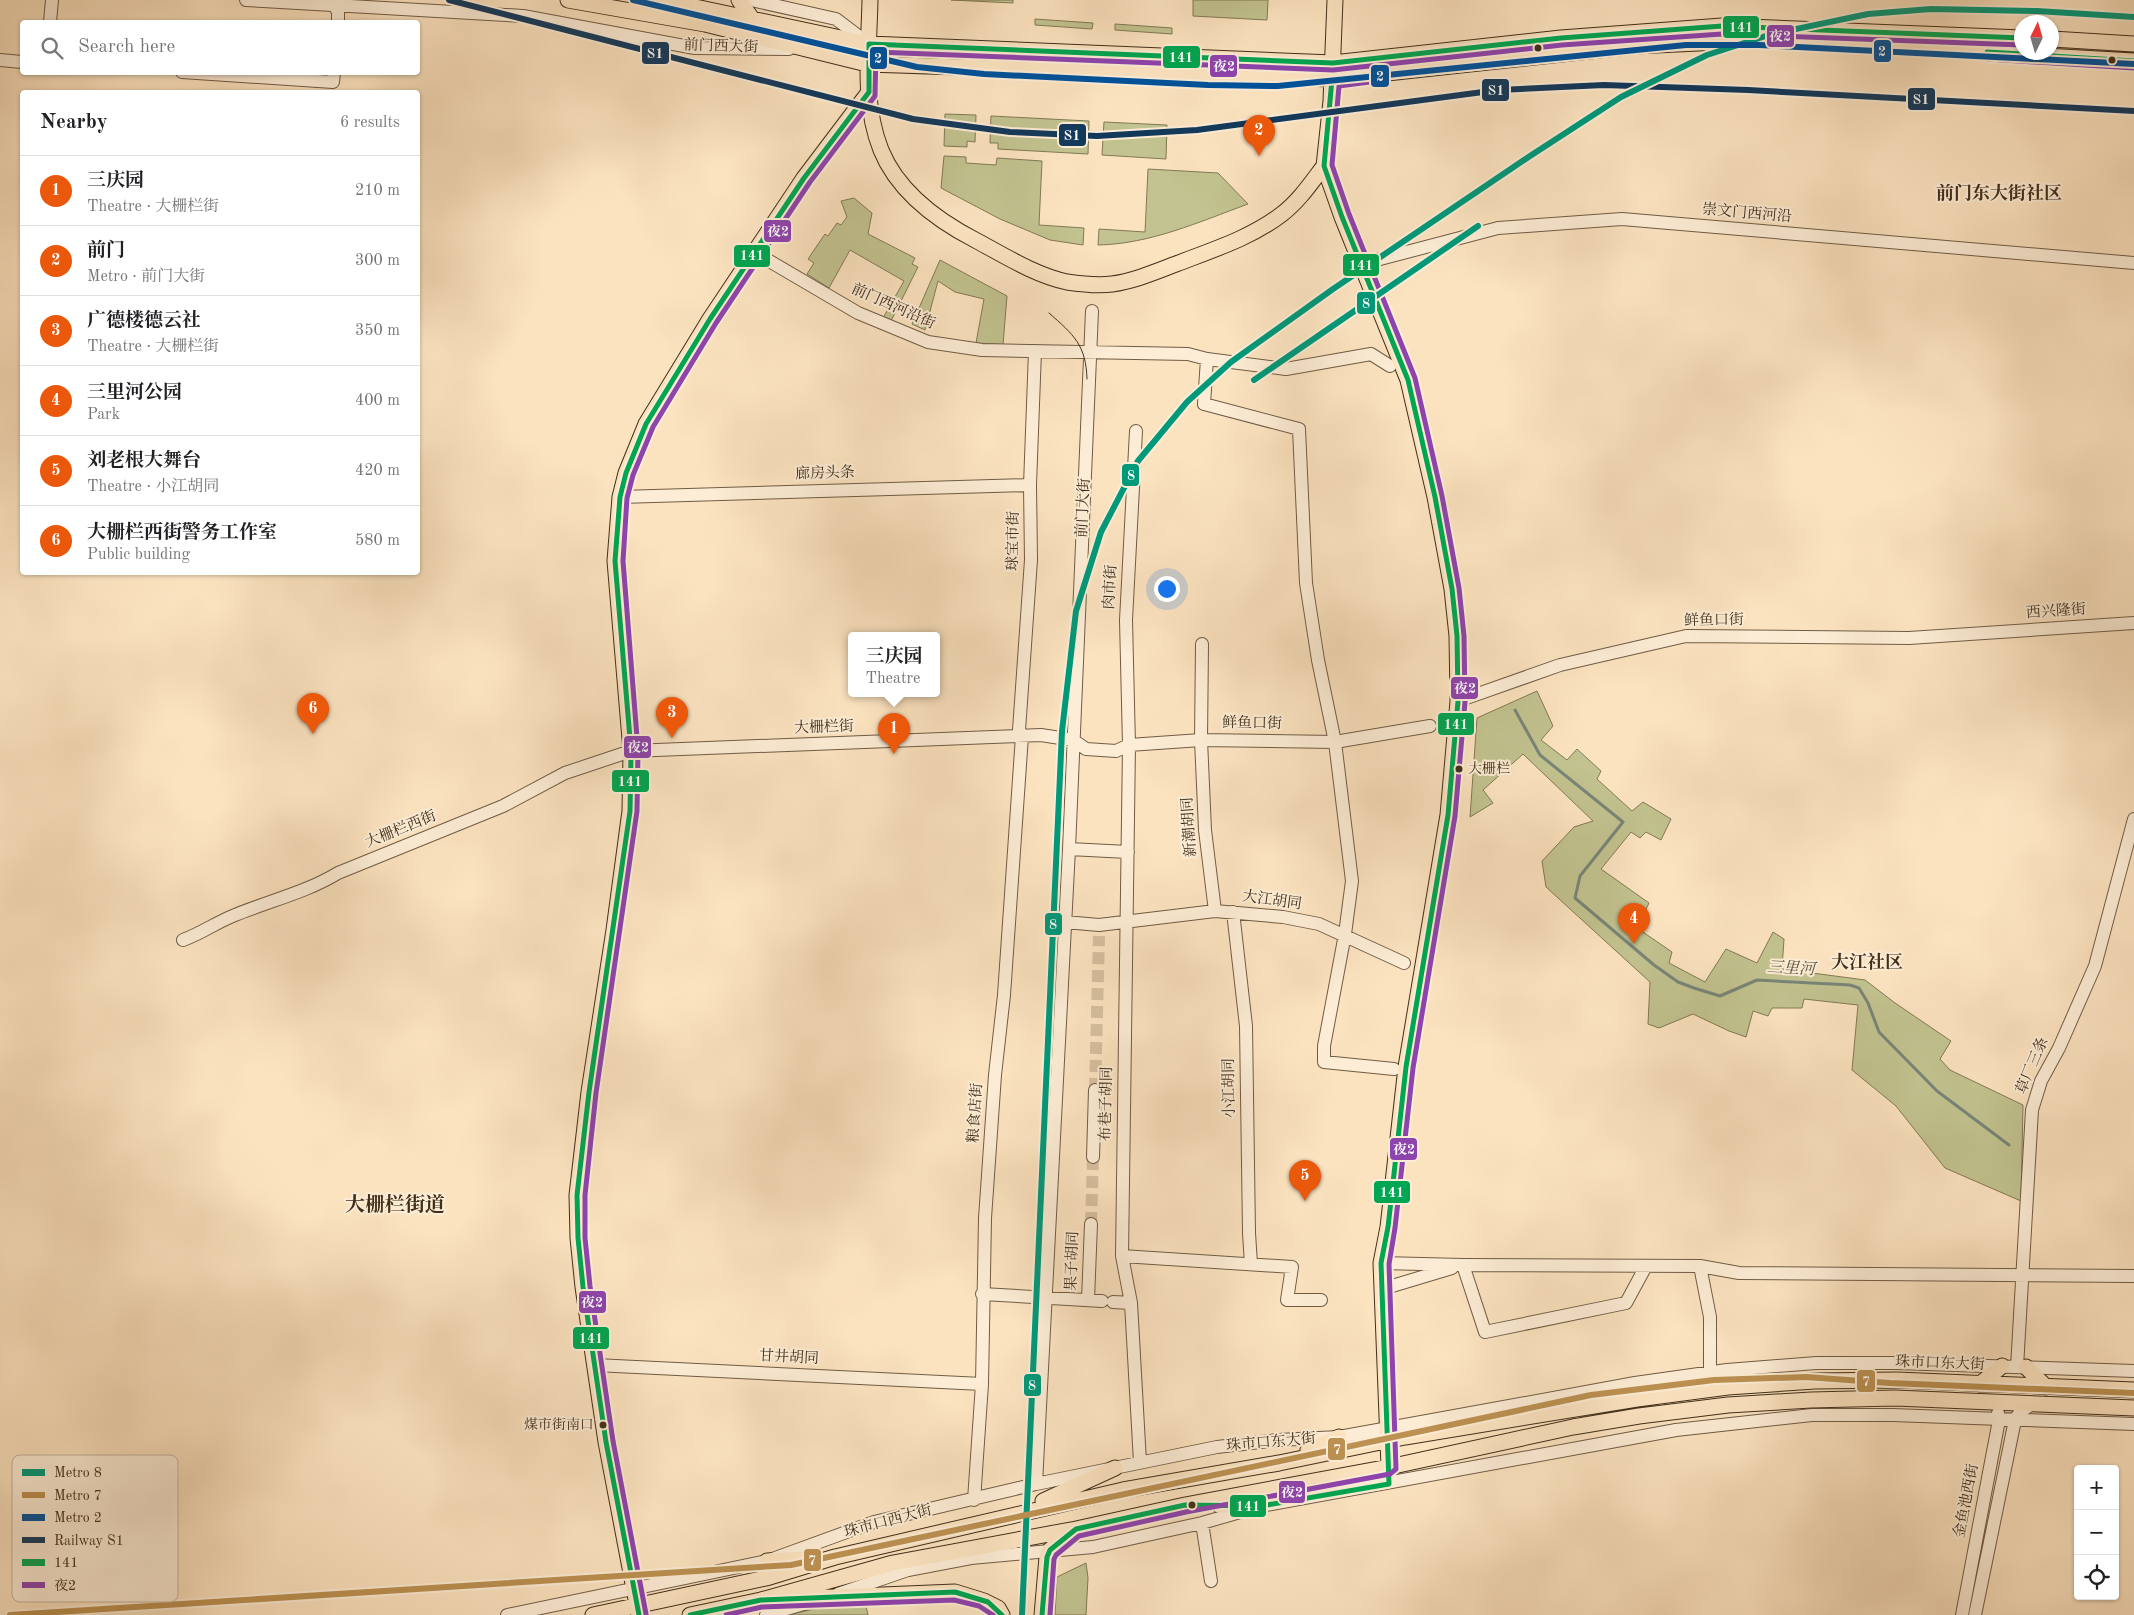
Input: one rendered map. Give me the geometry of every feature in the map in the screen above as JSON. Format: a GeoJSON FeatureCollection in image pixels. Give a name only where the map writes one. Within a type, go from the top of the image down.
{"type":"FeatureCollection","features":[{"type":"Feature","properties":{"kind":"main road","name":"前门西大街"},"geometry":{"type":"LineString","coordinates":[[568,0],[705,24],[867,64],[1332,79],[1635,46],[1762,40],[2134,62]]}},
{"type":"Feature","properties":{"kind":"main road","name":"前门西大街"},"geometry":{"type":"LineString","coordinates":[[662,0],[869,44],[1333,63],[1561,38],[1722,26],[2014,38]]}},
{"type":"Feature","properties":{"kind":"main road"},"geometry":{"type":"LineString","coordinates":[[739,0],[753,20]]}},
{"type":"Feature","properties":{"kind":"main road"},"geometry":{"type":"LineString","coordinates":[[870,0],[867,64],[869,92],[875,131],[881,150],[893,172],[908,193],[965,235],[1028,267],[1066,281],[1093,285],[1127,282],[1253,233],[1289,209],[1324,166]]}},
{"type":"Feature","properties":{"kind":"main road"},"geometry":{"type":"LineString","coordinates":[[1335,0],[1332,79],[1324,166],[1408,380],[1424,444],[1452,589],[1457,636],[1458,702],[1448,815],[1406,1067],[1388,1227],[1382,1263],[1386,1435],[1389,1467]]}},
{"type":"Feature","properties":{"kind":"main road"},"geometry":{"type":"LineString","coordinates":[[2059,39],[2134,44]]}},
{"type":"Feature","properties":{"kind":"main road"},"geometry":{"type":"LineString","coordinates":[[638,1610],[606,1442],[594,1365],[581,1275],[577,1195],[589,1092],[630,811],[631,751],[615,561],[620,497],[626,473],[646,424],[710,319],[834,136],[869,92]]}},
{"type":"Feature","properties":{"kind":"main road"},"geometry":{"type":"LineString","coordinates":[[1980,1384],[2015,1366],[2046,1387]]}},
{"type":"Feature","properties":{"kind":"main road","name":"珠市口东大街"},"geometry":{"type":"LineString","coordinates":[[1017,1513],[1123,1490],[1279,1463],[1386,1435],[1437,1432],[1582,1407],[1728,1387],[1814,1381],[1897,1380],[2134,1390]]}},
{"type":"Feature","properties":{"kind":"main road"},"geometry":{"type":"LineString","coordinates":[[690,1615],[761,1600],[893,1563],[1076,1529],[1185,1505],[1389,1467],[1583,1425],[1639,1416],[1728,1406],[1811,1400],[1886,1398],[2134,1408]]}},
{"type":"Feature","properties":{"kind":"main road"},"geometry":{"type":"LineString","coordinates":[[1437,1432],[1439,1456]]}},
{"type":"Feature","properties":{"kind":"main road"},"geometry":{"type":"LineString","coordinates":[[1279,1463],[1339,1437]]}},
{"type":"Feature","properties":{"kind":"main road"},"geometry":{"type":"LineString","coordinates":[[1017,1513],[1115,1468]]}},
{"type":"Feature","properties":{"kind":"main road"},"geometry":{"type":"LineString","coordinates":[[1185,1505],[1261,1506]]}},
{"type":"Feature","properties":{"kind":"main road","name":"珠市口西大街"},"geometry":{"type":"LineString","coordinates":[[592,1615],[638,1610],[766,1578],[835,1557],[1017,1513]]}},
{"type":"Feature","properties":{"kind":"main road"},"geometry":{"type":"LineString","coordinates":[[1042,1615],[1044,1578],[1050,1550],[1076,1529]]}},
{"type":"Feature","properties":{"kind":"main road"},"geometry":{"type":"LineString","coordinates":[[767,1561],[835,1557]]}},
{"type":"Feature","properties":{"kind":"main road"},"geometry":{"type":"LineString","coordinates":[[829,1597],[893,1563]]}},
{"type":"Feature","properties":{"kind":"main road"},"geometry":{"type":"LineString","coordinates":[[761,1600],[955,1592],[998,1608],[1002,1615]]}},
{"type":"Feature","properties":{"kind":"street"},"geometry":{"type":"LineString","coordinates":[[50,20],[52,0]]}},
{"type":"Feature","properties":{"kind":"street","name":"前门西大街"},"geometry":{"type":"LineString","coordinates":[[246,0],[332,2],[523,16],[695,48],[809,49]]}},
{"type":"Feature","properties":{"kind":"street"},"geometry":{"type":"LineString","coordinates":[[752,0],[836,19],[869,44]]}},
{"type":"Feature","properties":{"kind":"street"},"geometry":{"type":"LineString","coordinates":[[332,2],[338,12],[338,20]]}},
{"type":"Feature","properties":{"kind":"street"},"geometry":{"type":"LineString","coordinates":[[0,60],[20,62]]}},
{"type":"Feature","properties":{"kind":"street"},"geometry":{"type":"LineString","coordinates":[[227,75],[333,82],[334,75]]}},
{"type":"Feature","properties":{"kind":"street","name":"崇文门西河沿"},"geometry":{"type":"LineString","coordinates":[[1361,264],[1498,228],[1622,219],[2134,263]]}},
{"type":"Feature","properties":{"kind":"street","name":"前门西河沿街"},"geometry":{"type":"LineString","coordinates":[[754,252],[858,313],[928,342],[982,350],[1188,354],[1207,359],[1286,369],[1371,354],[1390,366]]}},
{"type":"Feature","properties":{"kind":"street","name":"前门大街"},"geometry":{"type":"LineString","coordinates":[[1036,1484],[1075,741],[1092,352],[1092,311]]}},
{"type":"Feature","properties":{"kind":"street","name":"球宝市街"},"geometry":{"type":"LineString","coordinates":[[1020,733],[1031,560],[1030,485],[1035,351]]}},
{"type":"Feature","properties":{"kind":"street"},"geometry":{"type":"LineString","coordinates":[[1207,359],[1204,404],[1299,429],[1306,582],[1318,660],[1335,742],[1352,881],[1345,934],[1324,1046],[1324,1062],[1394,1069]]}},
{"type":"Feature","properties":{"kind":"street","name":"肉市街"},"geometry":{"type":"LineString","coordinates":[[1129,744],[1126,620],[1136,431]]}},
{"type":"Feature","properties":{"kind":"street","name":"廊房头条"},"geometry":{"type":"LineString","coordinates":[[620,497],[1030,485]]}},
{"type":"Feature","properties":{"kind":"street","name":"西兴隆街"},"geometry":{"type":"LineString","coordinates":[[1981,634],[2134,623]]}},
{"type":"Feature","properties":{"kind":"street","name":"鲜鱼口街"},"geometry":{"type":"LineString","coordinates":[[1458,702],[1560,665],[1686,636],[1875,639],[1981,634]]}},
{"type":"Feature","properties":{"kind":"street","name":"新潮胡同"},"geometry":{"type":"LineString","coordinates":[[1202,644],[1201,740],[1205,830],[1214,911]]}},
{"type":"Feature","properties":{"kind":"street","name":"鲜鱼口街"},"geometry":{"type":"LineString","coordinates":[[1075,741],[1086,749],[1116,751],[1129,744],[1201,740],[1335,742],[1430,726]]}},
{"type":"Feature","properties":{"kind":"street","name":"大栅栏街"},"geometry":{"type":"LineString","coordinates":[[631,751],[1020,733],[1075,741]]}},
{"type":"Feature","properties":{"kind":"street","name":"粮食店街"},"geometry":{"type":"LineString","coordinates":[[974,1500],[982,1384],[982,1294],[985,1218],[995,1075],[1004,995],[1020,733]]}},
{"type":"Feature","properties":{"kind":"street","name":"布巷子胡同"},"geometry":{"type":"LineString","coordinates":[[1129,744],[1122,1256],[1131,1304],[1140,1462]]}},
{"type":"Feature","properties":{"kind":"street","name":"大栅栏西街"},"geometry":{"type":"LineString","coordinates":[[183,940],[202,933],[233,915],[324,882],[338,873],[503,806],[565,772],[631,751]]}},
{"type":"Feature","properties":{"kind":"street","name":"草厂三条"},"geometry":{"type":"LineString","coordinates":[[2015,1366],[2023,1274],[2032,1110],[2041,1081],[2059,1048],[2095,966],[2134,819]]}},
{"type":"Feature","properties":{"kind":"street"},"geometry":{"type":"LineString","coordinates":[[1069,849],[1128,852]]}},
{"type":"Feature","properties":{"kind":"street","name":"大江胡同"},"geometry":{"type":"LineString","coordinates":[[1065,922],[1099,931],[1127,920],[1214,911],[1292,919],[1318,924],[1345,934],[1404,963]]}},
{"type":"Feature","properties":{"kind":"street","name":"小江胡同"},"geometry":{"type":"LineString","coordinates":[[1233,912],[1246,1026],[1251,1264]]}},
{"type":"Feature","properties":{"kind":"street"},"geometry":{"type":"LineString","coordinates":[[1093,1156],[1095,1090]]}},
{"type":"Feature","properties":{"kind":"street","name":"果子胡同"},"geometry":{"type":"LineString","coordinates":[[1088,1300],[1091,1224]]}},
{"type":"Feature","properties":{"kind":"street"},"geometry":{"type":"LineString","coordinates":[[1122,1256],[1292,1267],[1286,1300],[1321,1300]]}},
{"type":"Feature","properties":{"kind":"street"},"geometry":{"type":"LineString","coordinates":[[1382,1263],[1700,1266],[1739,1273],[2134,1276]]}},
{"type":"Feature","properties":{"kind":"street"},"geometry":{"type":"LineString","coordinates":[[1463,1265],[1485,1332],[1626,1303],[1646,1266]]}},
{"type":"Feature","properties":{"kind":"street"},"geometry":{"type":"LineString","coordinates":[[1382,1289],[1463,1265]]}},
{"type":"Feature","properties":{"kind":"street"},"geometry":{"type":"LineString","coordinates":[[1700,1266],[1710,1317],[1710,1371]]}},
{"type":"Feature","properties":{"kind":"street"},"geometry":{"type":"LineString","coordinates":[[982,1294],[1131,1304]]}},
{"type":"Feature","properties":{"kind":"street","name":"珠市口东大街"},"geometry":{"type":"LineString","coordinates":[[1036,1484],[1217,1447],[1278,1440],[1386,1435],[1710,1371],[1816,1363],[2015,1366],[2134,1371]]}},
{"type":"Feature","properties":{"kind":"street","name":"甘井胡同"},"geometry":{"type":"LineString","coordinates":[[594,1365],[982,1384]]}},
{"type":"Feature","properties":{"kind":"street"},"geometry":{"type":"LineString","coordinates":[[1982,1402],[1998,1412],[1999,1420]]}},
{"type":"Feature","properties":{"kind":"street"},"geometry":{"type":"LineString","coordinates":[[2014,1420],[2020,1412],[2032,1404]]}},
{"type":"Feature","properties":{"kind":"street"},"geometry":{"type":"LineString","coordinates":[[766,1615],[829,1597],[908,1570],[971,1558],[1093,1547],[1202,1523],[1261,1506],[1574,1448],[1729,1423],[1812,1415],[1893,1415],[2134,1424]]}},
{"type":"Feature","properties":{"kind":"street","name":"金鱼池西街"},"geometry":{"type":"LineString","coordinates":[[1962,1615],[1999,1420]]}},
{"type":"Feature","properties":{"kind":"street","name":"金鱼池西街"},"geometry":{"type":"LineString","coordinates":[[1975,1615],[2014,1420]]}},
{"type":"Feature","properties":{"kind":"street","name":"珠市口西大街"},"geometry":{"type":"LineString","coordinates":[[507,1615],[767,1561],[874,1522],[1036,1484]]}},
{"type":"Feature","properties":{"kind":"street"},"geometry":{"type":"LineString","coordinates":[[1202,1523],[1211,1581]]}},
{"type":"Feature","properties":{"kind":"green space"},"geometry":{"type":"Polygon","coordinates":[[[951,0],[1013,0],[1013,3],[951,0]]]}},
{"type":"Feature","properties":{"kind":"green space"},"geometry":{"type":"Polygon","coordinates":[[[1193,0],[1268,0],[1267,20],[1193,16],[1193,0]]]}},
{"type":"Feature","properties":{"kind":"green space"},"geometry":{"type":"Polygon","coordinates":[[[1035,19],[1093,23],[1092,29],[1035,25],[1035,19]]]}},
{"type":"Feature","properties":{"kind":"green space"},"geometry":{"type":"Polygon","coordinates":[[[1115,24],[1172,28],[1172,34],[1115,30],[1115,24]]]}},
{"type":"Feature","properties":{"kind":"green space"},"geometry":{"type":"Polygon","coordinates":[[[945,114],[976,115],[975,142],[967,141],[967,147],[944,146],[945,114]]]}},
{"type":"Feature","properties":{"kind":"green space"},"geometry":{"type":"Polygon","coordinates":[[[991,116],[1089,121],[1088,154],[998,149],[998,143],[990,143],[991,116]]]}},
{"type":"Feature","properties":{"kind":"green space"},"geometry":{"type":"Polygon","coordinates":[[[1104,122],[1167,125],[1166,159],[1102,155],[1104,122]]]}},
{"type":"Feature","properties":{"kind":"green space"},"geometry":{"type":"Polygon","coordinates":[[[944,156],[966,157],[966,163],[996,165],[997,158],[1042,161],[1039,225],[1084,228],[1083,245],[1050,240],[1000,219],[941,188],[944,156]]]}},
{"type":"Feature","properties":{"kind":"green space"},"geometry":{"type":"Polygon","coordinates":[[[1148,169],[1218,173],[1248,204],[1174,231],[1136,241],[1098,245],[1099,229],[1145,232],[1148,169]]]}},
{"type":"Feature","properties":{"kind":"green space"},"geometry":{"type":"Polygon","coordinates":[[[854,198],[872,213],[868,234],[915,258],[912,264],[918,267],[891,321],[883,318],[904,281],[850,250],[829,288],[807,274],[814,263],[808,259],[825,234],[828,236],[837,223],[841,225],[847,217],[841,201],[854,198]]]}},
{"type":"Feature","properties":{"kind":"green space"},"geometry":{"type":"Polygon","coordinates":[[[940,260],[1007,296],[1003,345],[976,343],[984,299],[955,292],[938,281],[925,330],[912,324],[940,260]]]}},
{"type":"Feature","properties":{"kind":"green space"},"geometry":{"type":"Polygon","coordinates":[[[1537,691],[1553,726],[1541,740],[1567,760],[1577,749],[1601,771],[1597,779],[1632,811],[1643,802],[1671,819],[1661,840],[1646,832],[1640,838],[1631,832],[1601,869],[1649,903],[1637,928],[1672,952],[1669,963],[1705,982],[1726,949],[1757,963],[1773,932],[1784,939],[1782,969],[1865,980],[1951,1041],[1940,1059],[1950,1070],[2023,1105],[2021,1201],[1945,1168],[1896,1106],[1852,1070],[1858,1005],[1804,999],[1802,1008],[1772,1008],[1768,1016],[1753,1011],[1746,1037],[1693,1014],[1659,1028],[1648,1024],[1650,982],[1546,887],[1542,861],[1574,827],[1593,821],[1523,754],[1483,790],[1493,803],[1470,817],[1477,718],[1537,691]]]}},
{"type":"Feature","properties":{"kind":"green space"},"geometry":{"type":"Polygon","coordinates":[[[1086,1563],[1088,1578],[1086,1615],[1055,1615],[1057,1577],[1086,1563]]]}},
{"type":"Feature","properties":{"kind":"green space"},"geometry":{"type":"Polygon","coordinates":[[[864,1598],[868,1615],[787,1615],[864,1598]]]}},
{"type":"Feature","properties":{"kind":"waterway","name":"三里河"},"geometry":{"type":"LineString","coordinates":[[1515,710],[1540,755],[1623,822],[1580,876],[1575,898],[1654,965],[1678,982],[1694,988],[1720,996],[1757,980],[1850,985],[1859,988],[1868,1003],[1879,1032],[1937,1091],[2009,1145]]}},
{"type":"Feature","properties":{"kind":"tunnel"},"geometry":{"type":"LineString","coordinates":[[1095,1090],[1099,936]]}},
{"type":"Feature","properties":{"kind":"tunnel"},"geometry":{"type":"LineString","coordinates":[[1091,1224],[1093,1157]]}},
{"type":"Feature","properties":{"kind":"tram line"},"geometry":{"type":"LineString","coordinates":[[1049,313],[1077,342],[1084,357],[1087,379]]}},
{"type":"Feature","properties":{"kind":"tram line"},"geometry":{"type":"LineString","coordinates":[[1032,1470],[1033,1440]]}},
{"type":"Feature","properties":{"kind":"metro line","name":"2"},"geometry":{"type":"LineString","coordinates":[[633,0],[917,67],[984,74],[1208,85],[1278,86],[1686,45],[1759,45],[2134,64]]}},
{"type":"Feature","properties":{"kind":"metro line","name":"8"},"geometry":{"type":"LineString","coordinates":[[1022,1615],[1062,731],[1076,611],[1101,532],[1138,461],[1187,402],[1231,362],[1333,289],[1621,97],[1707,55],[1772,34],[1868,14],[1931,9],[2037,11],[2134,17]]}},
{"type":"Feature","properties":{"kind":"metro line","name":"8"},"geometry":{"type":"LineString","coordinates":[[1254,380],[1478,226]]}},
{"type":"Feature","properties":{"kind":"metro line","name":"7"},"geometry":{"type":"LineString","coordinates":[[10,1615],[791,1565],[1591,1395],[1714,1380],[1806,1377],[1890,1383],[2134,1393]]}},
{"type":"Feature","properties":{"kind":"rail line","name":"S1"},"geometry":{"type":"LineString","coordinates":[[449,0],[913,119],[1010,132],[1097,136],[1197,130],[1498,90],[1604,85],[1748,90],[2134,111]]}},
{"type":"Feature","properties":{"kind":"transit line","name":"141"},"geometry":{"type":"LineString","coordinates":[[639,1615],[606,1442],[583,1287],[578,1238],[577,1195],[589,1092],[630,811],[631,751],[615,561],[620,497],[626,473],[646,424],[710,319],[804,178],[869,92],[869,44],[1333,63],[1561,38],[1722,26],[2014,38]]}},
{"type":"Feature","properties":{"kind":"transit line","name":"夜2"},"geometry":{"type":"LineString","coordinates":[[646,1614],[613,1441],[590,1286],[585,1238],[585,1195],[596,1093],[637,811],[638,750],[623,561],[627,498],[633,475],[653,427],[716,323],[810,182],[875,96],[876,52],[1333,70],[1562,45],[1722,34],[2014,45]]}},
{"type":"Feature","properties":{"kind":"transit line","name":"141"},"geometry":{"type":"LineString","coordinates":[[1987,52],[2134,61]]}},
{"type":"Feature","properties":{"kind":"transit line","name":"夜2"},"geometry":{"type":"LineString","coordinates":[[1987,59],[2134,68]]}},
{"type":"Feature","properties":{"kind":"transit line","name":"141"},"geometry":{"type":"LineString","coordinates":[[1042,1615],[1047,1557],[1050,1550],[1076,1529],[1185,1505],[1261,1506],[1389,1484],[1381,1263],[1388,1227],[1406,1067],[1448,815],[1458,701],[1457,636],[1452,589],[1435,497],[1408,380],[1342,217],[1324,166],[1332,79],[1375,74]]}},
{"type":"Feature","properties":{"kind":"transit line","name":"夜2"},"geometry":{"type":"LineString","coordinates":[[1050,1615],[1054,1559],[1056,1555],[1079,1536],[1186,1512],[1390,1474],[1396,1469],[1389,1264],[1395,1228],[1413,1068],[1455,816],[1465,702],[1464,636],[1459,588],[1442,496],[1415,378],[1349,214],[1332,165],[1339,86],[1377,81]]}},
{"type":"Feature","properties":{"kind":"transit line","name":"141"},"geometry":{"type":"LineString","coordinates":[[690,1615],[761,1600],[955,1592],[988,1602],[1002,1615]]}},
{"type":"Feature","properties":{"kind":"transit line","name":"夜2"},"geometry":{"type":"LineString","coordinates":[[726,1615],[762,1607],[954,1600],[979,1606],[993,1615]]}},
{"type":"Feature","properties":{"kind":"place","name":"前门"},"geometry":{"type":"Point","coordinates":[1259,156]}},
{"type":"Feature","properties":{"kind":"place","name":"大栅栏西街警务工作室"},"geometry":{"type":"Point","coordinates":[313,734]}},
{"type":"Feature","properties":{"kind":"place","name":"广德楼德云社"},"geometry":{"type":"Point","coordinates":[672,738]}},
{"type":"Feature","properties":{"kind":"place","name":"三庆园"},"geometry":{"type":"Point","coordinates":[894,754]}},
{"type":"Feature","properties":{"kind":"place","name":"大栅栏"},"geometry":{"type":"Point","coordinates":[1459,769]}},
{"type":"Feature","properties":{"kind":"place","name":"三里河公园"},"geometry":{"type":"Point","coordinates":[1634,944]}},
{"type":"Feature","properties":{"kind":"place","name":"刘老根大舞台"},"geometry":{"type":"Point","coordinates":[1305,1201]}},
{"type":"Feature","properties":{"kind":"place","name":"煤市街南口"},"geometry":{"type":"Point","coordinates":[603,1425]}},
{"type":"Feature","properties":{"kind":"district","name":"前门东大街社区"},"geometry":{"type":"Point","coordinates":[1999,194]}},
{"type":"Feature","properties":{"kind":"district","name":"大江社区"},"geometry":{"type":"Point","coordinates":[1867,963]}},
{"type":"Feature","properties":{"kind":"district","name":"大栅栏街道"},"geometry":{"type":"Point","coordinates":[395,1206]}}]}
